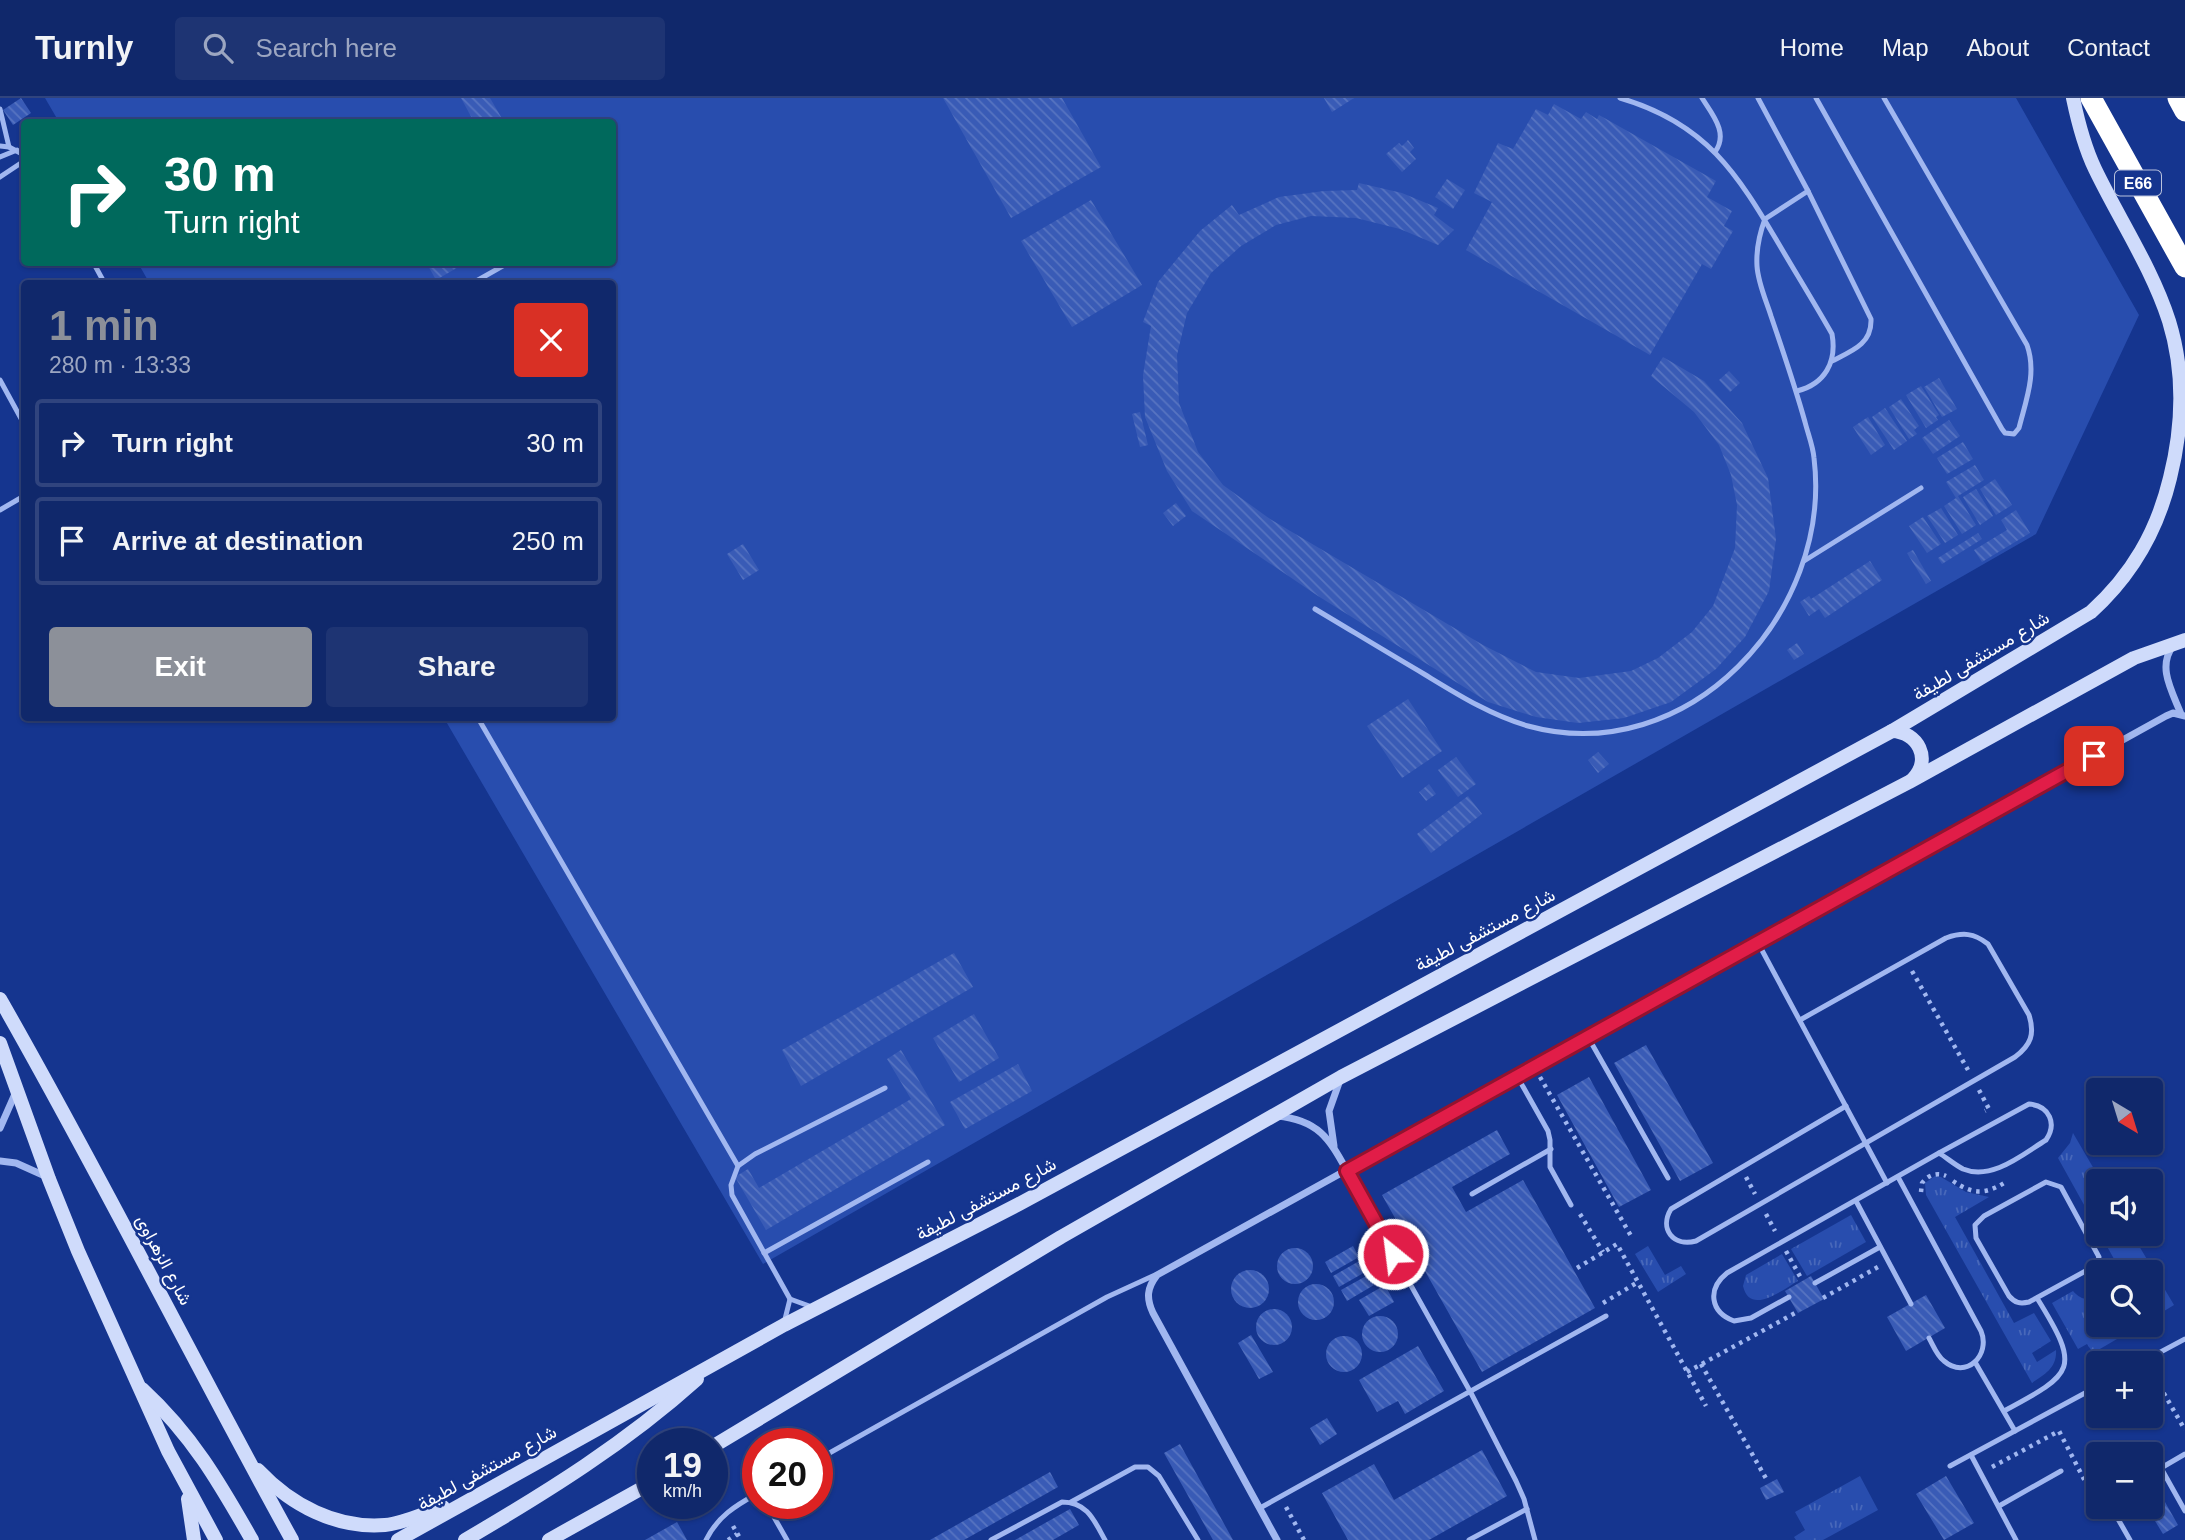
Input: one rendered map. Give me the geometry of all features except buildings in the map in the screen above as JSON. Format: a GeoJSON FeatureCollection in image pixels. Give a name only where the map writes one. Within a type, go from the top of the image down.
{"type":"FeatureCollection","features":[{"type":"Feature","properties":{"kind":"highway","name":"E66"},"geometry":{"type":"LineString","coordinates":[[2091,98],[2185,267]]}},
{"type":"Feature","properties":{"kind":"highway"},"geometry":{"type":"LineString","coordinates":[[2178,98],[2185,111]]}},
{"type":"Feature","properties":{"kind":"main road","name":"شارع مستشفى لطيفة"},"geometry":{"type":"LineString","coordinates":[[398,1540],[784,1325],[986,1222],[1892,731],[2091,612],[2112,593],[2136,562],[2158,520],[2176,453],[2182,409],[2179,365],[2169,321],[2153,282],[2094,167],[2080,131],[2073,98]]}},
{"type":"Feature","properties":{"kind":"main road"},"geometry":{"type":"LineString","coordinates":[[728,1437],[1038,1251],[1341,1077],[1909,782],[2134,658],[2180,641]]}},
{"type":"Feature","properties":{"kind":"main road"},"geometry":{"type":"LineString","coordinates":[[1892,731],[1913,738],[1921,751],[1920,769],[1909,782]]}},
{"type":"Feature","properties":{"kind":"main road","name":"شارع الزهراوى"},"geometry":{"type":"LineString","coordinates":[[0,999],[69,1119],[292,1540]]}},
{"type":"Feature","properties":{"kind":"main road"},"geometry":{"type":"LineString","coordinates":[[0,1043],[78,1251],[185,1484],[216,1540]]}},
{"type":"Feature","properties":{"kind":"main road"},"geometry":{"type":"LineString","coordinates":[[465,1540],[582,1469],[673,1401],[716,1362]]}},
{"type":"Feature","properties":{"kind":"main road"},"geometry":{"type":"LineString","coordinates":[[139,1386],[170,1415],[196,1448],[252,1540]]}},
{"type":"Feature","properties":{"kind":"main road"},"geometry":{"type":"LineString","coordinates":[[246,1456],[289,1498],[314,1513],[342,1522],[386,1525],[468,1501]]}},
{"type":"Feature","properties":{"kind":"main road"},"geometry":{"type":"LineString","coordinates":[[185,1484],[194,1540]]}},
{"type":"Feature","properties":{"kind":"main road"},"geometry":{"type":"LineString","coordinates":[[549,1540],[637,1491]]}},
{"type":"Feature","properties":{"kind":"street"},"geometry":{"type":"LineString","coordinates":[[2180,641],[2168,652],[2164,667],[2183,715]]}},
{"type":"Feature","properties":{"kind":"street"},"geometry":{"type":"LineString","coordinates":[[1277,1540],[1148,1303],[1148,1292],[1157,1275],[2166,716],[2173,713],[2183,715]]}},
{"type":"Feature","properties":{"kind":"street"},"geometry":{"type":"LineString","coordinates":[[1336,1150],[1329,1111],[1341,1077]]}},
{"type":"Feature","properties":{"kind":"street"},"geometry":{"type":"LineString","coordinates":[[0,1128],[12,1105],[17,1087]]}},
{"type":"Feature","properties":{"kind":"street"},"geometry":{"type":"LineString","coordinates":[[1273,1116],[1291,1117],[1315,1126],[1336,1150],[1347,1171]]}},
{"type":"Feature","properties":{"kind":"street"},"geometry":{"type":"LineString","coordinates":[[0,1161],[25,1166],[49,1178]]}},
{"type":"Feature","properties":{"kind":"lane"},"geometry":{"type":"LineString","coordinates":[[1621,98],[1661,112],[1715,152],[1740,181],[1765,219],[1832,334],[1832,361],[1819,381],[1797,391]]}},
{"type":"Feature","properties":{"kind":"lane"},"geometry":{"type":"LineString","coordinates":[[1702,98],[1720,129],[1715,152]]}},
{"type":"Feature","properties":{"kind":"lane"},"geometry":{"type":"LineString","coordinates":[[1758,98],[1808,191],[1871,319],[1865,342],[1832,361]]}},
{"type":"Feature","properties":{"kind":"lane"},"geometry":{"type":"LineString","coordinates":[[1816,98],[2002,429],[2005,433],[2014,433],[2019,428],[2032,377],[2031,355],[1884,98]]}},
{"type":"Feature","properties":{"kind":"lane"},"geometry":{"type":"LineString","coordinates":[[0,109],[9,147]]}},
{"type":"Feature","properties":{"kind":"lane"},"geometry":{"type":"LineString","coordinates":[[0,146],[21,153]]}},
{"type":"Feature","properties":{"kind":"lane"},"geometry":{"type":"LineString","coordinates":[[0,157],[17,150]]}},
{"type":"Feature","properties":{"kind":"lane"},"geometry":{"type":"LineString","coordinates":[[0,177],[21,163]]}},
{"type":"Feature","properties":{"kind":"lane"},"geometry":{"type":"LineString","coordinates":[[1315,609],[1466,699],[1497,715],[1529,726],[1563,732],[1598,733],[1632,728],[1664,717],[1723,682],[1766,635],[1785,603],[1804,561],[1812,531],[1816,483],[1814,456],[1797,391],[1757,269],[1758,243],[1765,219],[1808,191]]}},
{"type":"Feature","properties":{"kind":"lane"},"geometry":{"type":"LineString","coordinates":[[478,280],[503,266]]}},
{"type":"Feature","properties":{"kind":"lane"},"geometry":{"type":"LineString","coordinates":[[0,380],[21,418]]}},
{"type":"Feature","properties":{"kind":"lane"},"geometry":{"type":"LineString","coordinates":[[1804,561],[1921,488]]}},
{"type":"Feature","properties":{"kind":"lane"},"geometry":{"type":"LineString","coordinates":[[0,510],[21,498]]}},
{"type":"Feature","properties":{"kind":"lane"},"geometry":{"type":"LineString","coordinates":[[480,721],[738,1166]]}},
{"type":"Feature","properties":{"kind":"lane"},"geometry":{"type":"LineString","coordinates":[[1800,1020],[1957,934],[1968,933],[1989,944],[2033,1027],[2031,1039],[2025,1049],[1696,1241],[1677,1241],[1670,1235],[1666,1227],[1671,1209],[1846,1106]]}},
{"type":"Feature","properties":{"kind":"lane"},"geometry":{"type":"LineString","coordinates":[[1757,941],[1888,1182]]}},
{"type":"Feature","properties":{"kind":"lane"},"geometry":{"type":"LineString","coordinates":[[1588,1037],[1668,1178]]}},
{"type":"Feature","properties":{"kind":"lane"},"geometry":{"type":"LineString","coordinates":[[1517,1076],[1548,1132],[1550,1167],[1572,1205]]}},
{"type":"Feature","properties":{"kind":"lane"},"geometry":{"type":"LineString","coordinates":[[816,1308],[790,1299],[764,1253],[733,1195],[732,1185],[738,1166],[755,1154],[886,1088]]}},
{"type":"Feature","properties":{"kind":"lane"},"geometry":{"type":"LineString","coordinates":[[1789,1297],[1743,1321],[1725,1318],[1714,1304],[1715,1286],[1720,1279],[1782,1242],[1856,1201],[1888,1182],[1898,1177],[1939,1153],[2022,1106],[2029,1104],[2043,1108],[2052,1120],[2050,1134],[2046,1140],[1996,1169],[1977,1172],[1963,1169],[1939,1153]]}},
{"type":"Feature","properties":{"kind":"lane"},"geometry":{"type":"LineString","coordinates":[[1472,1194],[1550,1149]]}},
{"type":"Feature","properties":{"kind":"lane"},"geometry":{"type":"LineString","coordinates":[[764,1253],[928,1162]]}},
{"type":"Feature","properties":{"kind":"lane"},"geometry":{"type":"LineString","coordinates":[[1347,1171],[1471,1393],[1521,1490],[1535,1540]]}},
{"type":"Feature","properties":{"kind":"lane"},"geometry":{"type":"LineString","coordinates":[[1898,1177],[1984,1337],[1983,1351],[1975,1362],[1960,1368],[1945,1363],[1929,1338]]}},
{"type":"Feature","properties":{"kind":"lane"},"geometry":{"type":"LineString","coordinates":[[2041,1184],[2057,1184],[2064,1191],[2098,1253],[2095,1265],[2037,1298],[2022,1304],[2014,1301],[1974,1231],[1979,1219],[2014,1199],[2041,1184]]}},
{"type":"Feature","properties":{"kind":"lane"},"geometry":{"type":"LineString","coordinates":[[1856,1201],[1911,1304]]}},
{"type":"Feature","properties":{"kind":"lane"},"geometry":{"type":"LineString","coordinates":[[1815,1283],[1880,1247]]}},
{"type":"Feature","properties":{"kind":"lane"},"geometry":{"type":"LineString","coordinates":[[833,1451],[1107,1297],[1157,1275]]}},
{"type":"Feature","properties":{"kind":"lane"},"geometry":{"type":"LineString","coordinates":[[2004,1411],[2055,1382],[2063,1371],[2063,1342],[2037,1298]]}},
{"type":"Feature","properties":{"kind":"lane"},"geometry":{"type":"LineString","coordinates":[[784,1325],[790,1299]]}},
{"type":"Feature","properties":{"kind":"lane"},"geometry":{"type":"LineString","coordinates":[[1260,1508],[1606,1316]]}},
{"type":"Feature","properties":{"kind":"lane"},"geometry":{"type":"LineString","coordinates":[[2162,1351],[2185,1339]]}},
{"type":"Feature","properties":{"kind":"lane"},"geometry":{"type":"LineString","coordinates":[[1975,1362],[2015,1431]]}},
{"type":"Feature","properties":{"kind":"lane"},"geometry":{"type":"LineString","coordinates":[[1950,1466],[2086,1393]]}},
{"type":"Feature","properties":{"kind":"lane"},"geometry":{"type":"LineString","coordinates":[[2163,1467],[2185,1454]]}},
{"type":"Feature","properties":{"kind":"lane"},"geometry":{"type":"LineString","coordinates":[[1971,1455],[2016,1540]]}},
{"type":"Feature","properties":{"kind":"lane"},"geometry":{"type":"LineString","coordinates":[[1071,1502],[1135,1467],[1148,1467],[1159,1476],[1198,1540]]}},
{"type":"Feature","properties":{"kind":"lane"},"geometry":{"type":"LineString","coordinates":[[1998,1507],[2061,1471]]}},
{"type":"Feature","properties":{"kind":"lane"},"geometry":{"type":"LineString","coordinates":[[2163,1472],[2185,1511]]}},
{"type":"Feature","properties":{"kind":"lane"},"geometry":{"type":"LineString","coordinates":[[991,1540],[1062,1502],[1084,1507],[1105,1540]]}},
{"type":"Feature","properties":{"kind":"lane"},"geometry":{"type":"LineString","coordinates":[[706,1540],[725,1513],[742,1503]]}},
{"type":"Feature","properties":{"kind":"lane"},"geometry":{"type":"LineString","coordinates":[[1469,1540],[1527,1509]]}},
{"type":"Feature","properties":{"kind":"lane"},"geometry":{"type":"LineString","coordinates":[[775,1519],[787,1540]]}},
{"type":"Feature","properties":{"kind":"lane"},"geometry":{"type":"LineString","coordinates":[[2118,1519],[2130,1540]]}},
{"type":"Feature","properties":{"kind":"path"},"geometry":{"type":"LineString","coordinates":[[1907,960],[1989,1109],[1979,1114]]}},
{"type":"Feature","properties":{"kind":"path"},"geometry":{"type":"LineString","coordinates":[[1535,1067],[1631,1236]]}},
{"type":"Feature","properties":{"kind":"path"},"geometry":{"type":"LineString","coordinates":[[1741,1168],[1803,1281]]}},
{"type":"Feature","properties":{"kind":"path"},"geometry":{"type":"LineString","coordinates":[[1996,1169],[2014,1199]]}},
{"type":"Feature","properties":{"kind":"path"},"geometry":{"type":"LineString","coordinates":[[1924,1196],[1922,1183],[1934,1174],[1943,1175],[1963,1188],[1978,1193],[1993,1190],[2004,1183]]}},
{"type":"Feature","properties":{"kind":"path"},"geometry":{"type":"LineString","coordinates":[[1572,1205],[1583,1217],[1603,1252]]}},
{"type":"Feature","properties":{"kind":"path"},"geometry":{"type":"LineString","coordinates":[[1577,1268],[1617,1244],[1706,1406]]}},
{"type":"Feature","properties":{"kind":"path"},"geometry":{"type":"LineString","coordinates":[[1823,1297],[1888,1262]]}},
{"type":"Feature","properties":{"kind":"path"},"geometry":{"type":"LineString","coordinates":[[1606,1316],[1600,1305],[1638,1282]]}},
{"type":"Feature","properties":{"kind":"path"},"geometry":{"type":"LineString","coordinates":[[1687,1372],[1797,1312]]}},
{"type":"Feature","properties":{"kind":"path"},"geometry":{"type":"LineString","coordinates":[[1702,1364],[1768,1482]]}},
{"type":"Feature","properties":{"kind":"path"},"geometry":{"type":"LineString","coordinates":[[2163,1392],[2185,1430]]}},
{"type":"Feature","properties":{"kind":"path"},"geometry":{"type":"LineString","coordinates":[[1980,1473],[2059,1431],[2086,1481]]}},
{"type":"Feature","properties":{"kind":"path"},"geometry":{"type":"LineString","coordinates":[[1280,1497],[1304,1540]]}},
{"type":"Feature","properties":{"kind":"path"},"geometry":{"type":"LineString","coordinates":[[728,1540],[737,1534]]}},
{"type":"Feature","properties":{"kind":"green space"},"geometry":{"type":"Polygon","coordinates":[[[45,98],[2016,98],[2139,315],[2036,534],[763,1264],[446,721],[616,721],[616,280],[148,280],[140,266],[616,266],[616,119],[57,119],[45,98]]]}},
{"type":"Feature","properties":{"kind":"green space"},"geometry":{"type":"Polygon","coordinates":[[[2073,1133],[2094,1169],[2086,1169],[2086,1208],[2058,1158],[2070,1143],[2073,1133]]]}},
{"type":"Feature","properties":{"kind":"green space"},"geometry":{"type":"Polygon","coordinates":[[[1935,1176],[1966,1192],[1989,1197],[1955,1217],[2014,1323],[2034,1313],[2051,1341],[2032,1353],[2037,1362],[2056,1350],[2052,1366],[2032,1383],[1926,1195],[1925,1183],[1935,1176]]]}},
{"type":"Feature","properties":{"kind":"green space"},"geometry":{"type":"Polygon","coordinates":[[[1851,1215],[1866,1242],[1807,1276],[1791,1249],[1851,1215]]]}},
{"type":"Feature","properties":{"kind":"green space"},"geometry":{"type":"Polygon","coordinates":[[[1648,1246],[1665,1275],[1681,1266],[1686,1274],[1658,1292],[1635,1254],[1648,1246]]]}},
{"type":"Feature","properties":{"kind":"green space"},"geometry":{"type":"Polygon","coordinates":[[[2107,1246],[2139,1246],[2147,1260],[2115,1260],[2107,1246]]]}},
{"type":"Feature","properties":{"kind":"green space"},"geometry":{"type":"Polygon","coordinates":[[[1782,1254],[1798,1281],[1767,1298],[1752,1299],[1743,1286],[1746,1275],[1782,1254]]]}},
{"type":"Feature","properties":{"kind":"green space"},"geometry":{"type":"Polygon","coordinates":[[[2163,1286],[2174,1305],[2163,1312],[2163,1286]]]}},
{"type":"Feature","properties":{"kind":"green space"},"geometry":{"type":"Polygon","coordinates":[[[2073,1291],[2086,1299],[2086,1337],[2120,1337],[2096,1351],[2092,1351],[2087,1344],[2078,1349],[2052,1303],[2073,1291]]]}},
{"type":"Feature","properties":{"kind":"green space"},"geometry":{"type":"Polygon","coordinates":[[[1860,1476],[1878,1510],[1823,1540],[1796,1540],[1794,1537],[1805,1530],[1795,1512],[1860,1476]]]}},
{"type":"Feature","properties":{"kind":"route"},"geometry":{"type":"LineString","coordinates":[[1393,1254],[1347,1171],[2094,756]]}}]}
